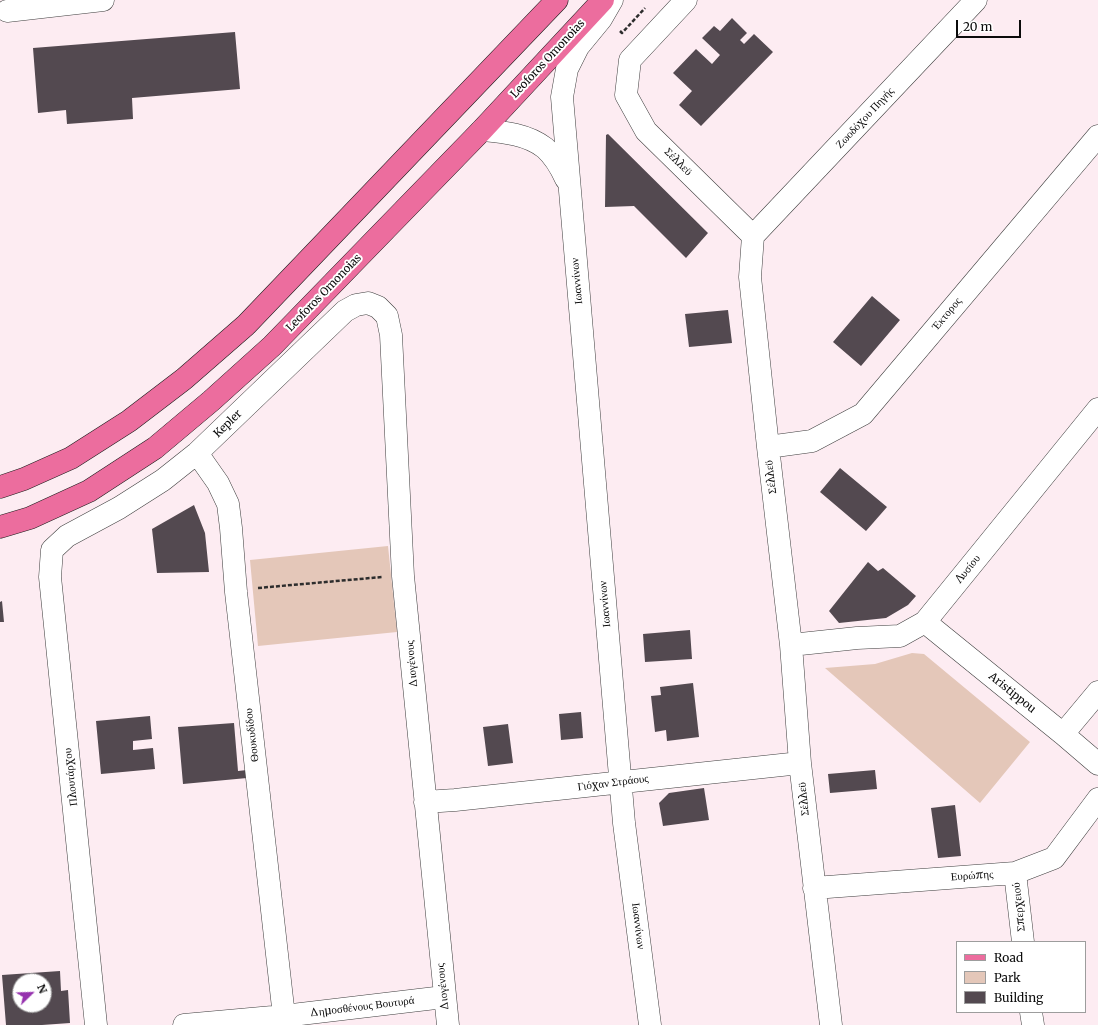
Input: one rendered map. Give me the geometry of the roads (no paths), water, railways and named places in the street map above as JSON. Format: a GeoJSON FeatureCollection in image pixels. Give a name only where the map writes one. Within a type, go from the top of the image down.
{"type":"FeatureCollection","features":[{"type":"Feature","properties":{"kind":"main road"},"geometry":{"type":"LineString","coordinates":[[0,487],[24,479],[71,458],[129,421],[184,379],[241,330],[557,0]]}},
{"type":"Feature","properties":{"kind":"main road","name":"Leoforos Omonoias"},"geometry":{"type":"LineString","coordinates":[[0,527],[30,518],[89,492],[155,448],[211,401],[272,346],[482,130],[603,0]]}},
{"type":"Feature","properties":{"kind":"street"},"geometry":{"type":"LineString","coordinates":[[7,13],[103,0]]}},
{"type":"Feature","properties":{"kind":"street","name":"Ιωαννίνων"},"geometry":{"type":"LineString","coordinates":[[612,0],[601,19],[578,48],[567,69],[562,97],[568,182],[624,823],[650,1025]]}},
{"type":"Feature","properties":{"kind":"street","name":"Σέλλεϋ"},"geometry":{"type":"LineString","coordinates":[[686,0],[630,60],[626,95],[646,131],[753,236],[750,277],[791,645],[800,763],[831,1025]]}},
{"type":"Feature","properties":{"kind":"street","name":"Ζωοδόχου Πηγής"},"geometry":{"type":"LineString","coordinates":[[753,236],[976,0]]}},
{"type":"Feature","properties":{"kind":"street","name":"Ιωαννίνων"},"geometry":{"type":"LineString","coordinates":[[482,130],[505,132],[527,138],[545,148],[558,164],[568,182]]}},
{"type":"Feature","properties":{"kind":"street","name":"Έκτορος"},"geometry":{"type":"LineString","coordinates":[[768,447],[812,441],[863,414],[1098,136]]}},
{"type":"Feature","properties":{"kind":"street","name":"Kepler"},"geometry":{"type":"LineString","coordinates":[[67,536],[119,508],[163,480],[197,453],[345,311],[368,303],[378,307]]}},
{"type":"Feature","properties":{"kind":"street","name":"Διογένους"},"geometry":{"type":"LineString","coordinates":[[378,307],[387,316],[391,335],[404,576],[444,997],[448,1025]]}},
{"type":"Feature","properties":{"kind":"street","name":"Λυσίου"},"geometry":{"type":"LineString","coordinates":[[791,645],[857,638],[900,636],[925,622],[1098,409]]}},
{"type":"Feature","properties":{"kind":"street","name":"Θουκυδίδου"},"geometry":{"type":"LineString","coordinates":[[197,453],[218,483],[228,504],[232,528],[236,592],[284,1021]]}},
{"type":"Feature","properties":{"kind":"street","name":"Πλουτάρχου"},"geometry":{"type":"LineString","coordinates":[[67,536],[52,550],[50,577],[96,1025]]}},
{"type":"Feature","properties":{"kind":"street","name":"Aristippou"},"geometry":{"type":"LineString","coordinates":[[925,622],[1098,764]]}},
{"type":"Feature","properties":{"kind":"street"},"geometry":{"type":"LineString","coordinates":[[1063,734],[1098,692]]}},
{"type":"Feature","properties":{"kind":"street","name":"Γιόχαν Στράους"},"geometry":{"type":"LineString","coordinates":[[425,802],[800,763]]}},
{"type":"Feature","properties":{"kind":"street","name":"Ευρώπης"},"geometry":{"type":"LineString","coordinates":[[814,888],[1015,873],[1054,858],[1098,799]]}},
{"type":"Feature","properties":{"kind":"street","name":"Σπερχειού"},"geometry":{"type":"LineString","coordinates":[[1015,873],[1023,941]]}},
{"type":"Feature","properties":{"kind":"street","name":"Δημοσθένους Βουτυρά"},"geometry":{"type":"LineString","coordinates":[[184,1025],[284,1021],[444,997]]}},
{"type":"Feature","properties":{"kind":"street"},"geometry":{"type":"LineString","coordinates":[[1031,1013],[1033,1025]]}}]}
